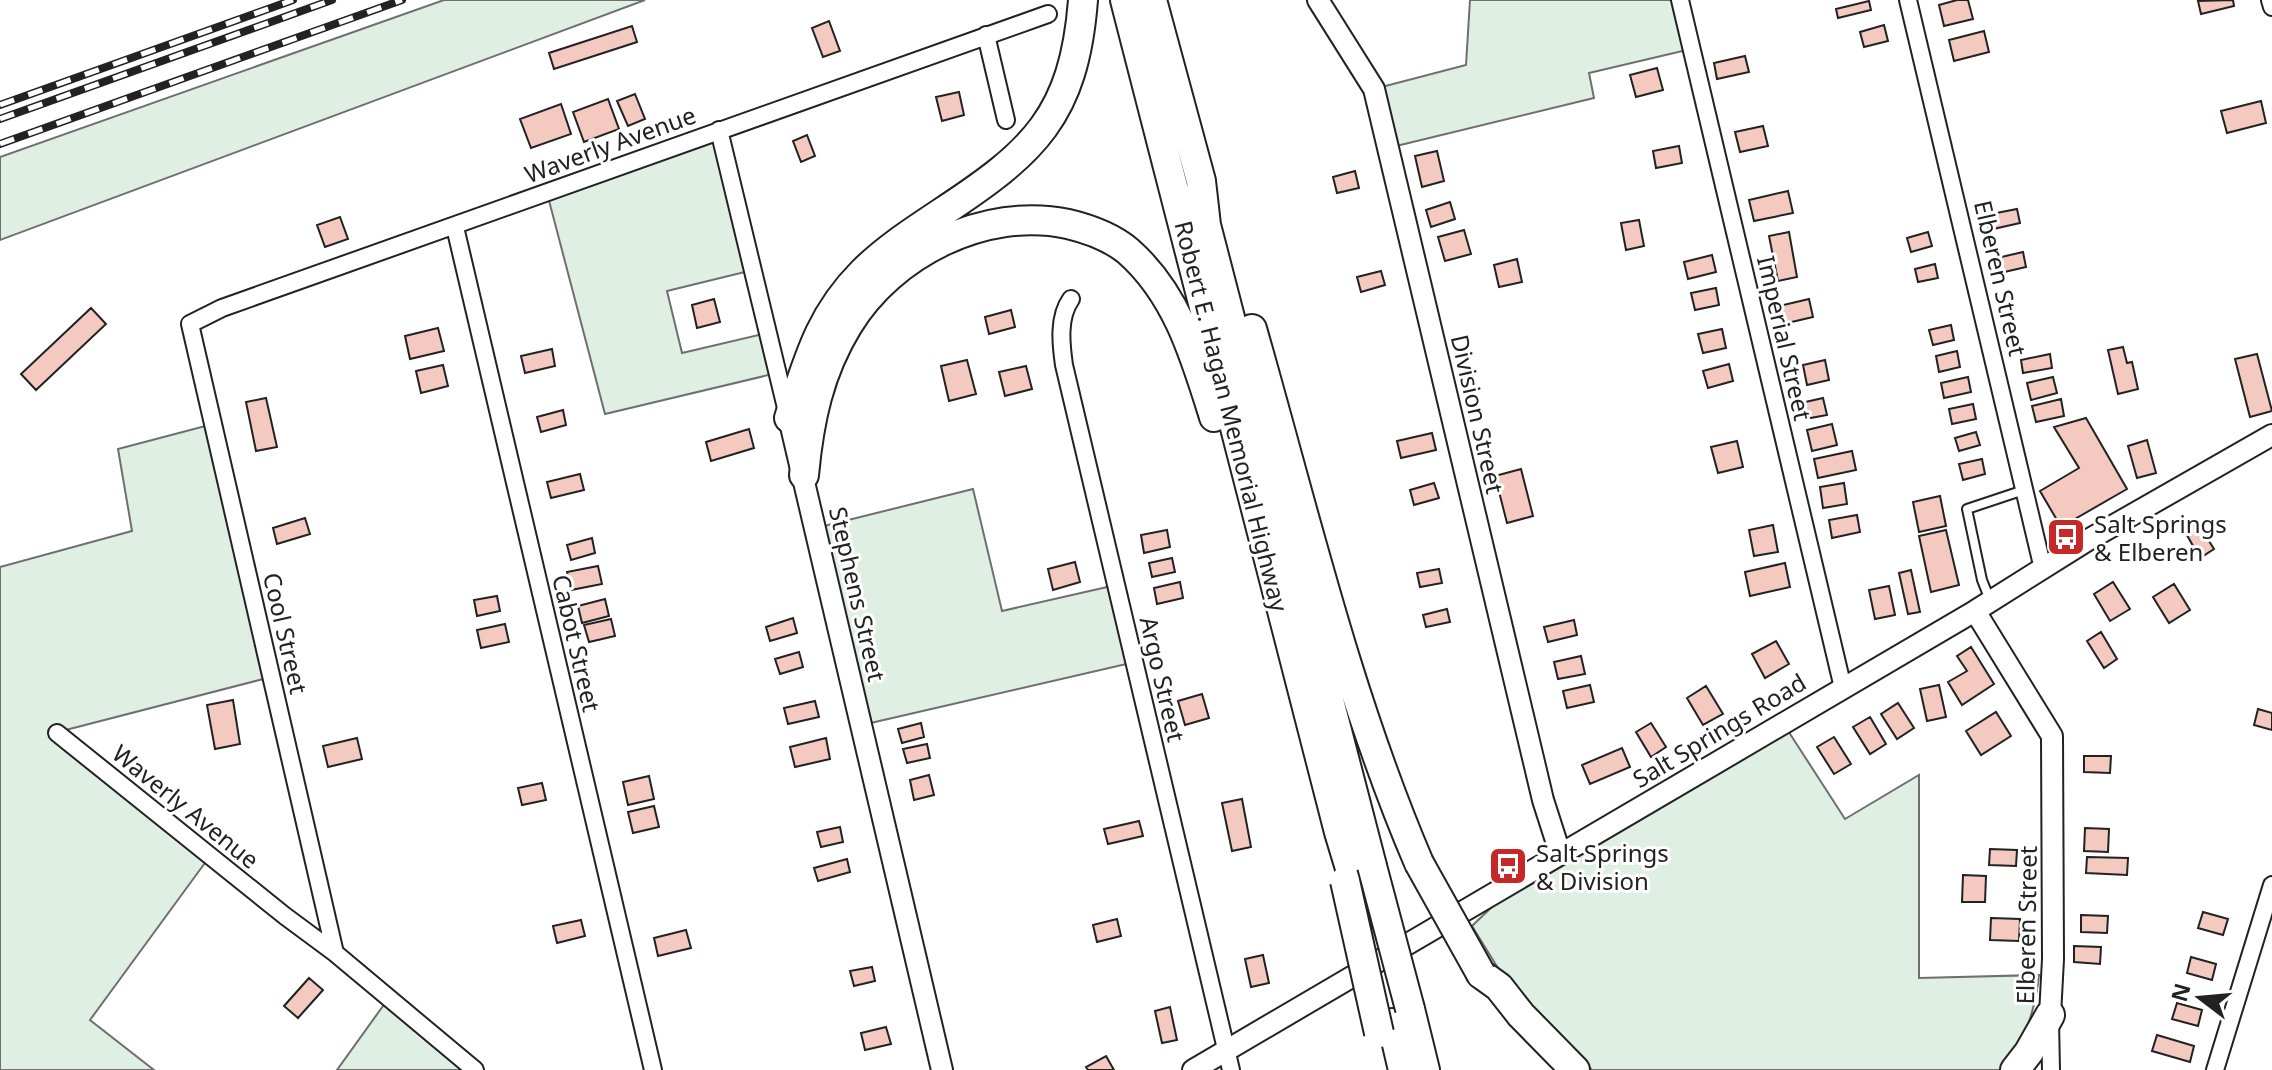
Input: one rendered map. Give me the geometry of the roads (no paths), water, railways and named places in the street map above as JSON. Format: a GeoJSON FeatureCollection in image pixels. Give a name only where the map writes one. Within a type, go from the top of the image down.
{"type":"FeatureCollection","features":[{"type":"Feature","properties":{"kind":"highway"},"geometry":{"type":"LineString","coordinates":[[789,418],[818,334],[847,289],[881,256],[1011,165],[1039,135],[1063,95],[1074,61],[1083,0]]}},
{"type":"Feature","properties":{"kind":"highway","name":"Robert E. Hagan Memorial Highway"},"geometry":{"type":"LineString","coordinates":[[1125,0],[1339,832],[1357,874]]}},
{"type":"Feature","properties":{"kind":"highway"},"geometry":{"type":"LineString","coordinates":[[1152,0],[1201,181],[1206,225],[1394,1022],[1425,1070]]}},
{"type":"Feature","properties":{"kind":"highway"},"geometry":{"type":"LineString","coordinates":[[1201,181],[1221,220],[1363,717],[1392,800],[1419,863],[1481,974],[1487,994],[1552,1070]]}},
{"type":"Feature","properties":{"kind":"highway"},"geometry":{"type":"LineString","coordinates":[[804,475],[809,427],[825,370],[849,323],[872,293],[930,248],[968,231],[1029,219],[1058,222],[1102,235],[1125,248],[1159,284],[1192,350],[1223,447],[1247,476]]}},
{"type":"Feature","properties":{"kind":"highway"},"geometry":{"type":"LineString","coordinates":[[1357,874],[1403,1070]]}},
{"type":"Feature","properties":{"kind":"highway"},"geometry":{"type":"LineString","coordinates":[[1481,974],[1499,987],[1575,1070]]}},
{"type":"Feature","properties":{"kind":"highway"},"geometry":{"type":"LineString","coordinates":[[2015,1070],[2050,1015]]}},
{"type":"Feature","properties":{"kind":"highway"},"geometry":{"type":"LineString","coordinates":[[1383,1070],[1394,1022]]}},
{"type":"Feature","properties":{"kind":"street","name":"Division Street"},"geometry":{"type":"LineString","coordinates":[[1318,0],[1374,89],[1543,800],[1560,853]]}},
{"type":"Feature","properties":{"kind":"street","name":"Imperial Street"},"geometry":{"type":"LineString","coordinates":[[1680,0],[1843,688]]}},
{"type":"Feature","properties":{"kind":"street","name":"Elberen Street"},"geometry":{"type":"LineString","coordinates":[[1908,0],[2043,569]]}},
{"type":"Feature","properties":{"kind":"street"},"geometry":{"type":"LineString","coordinates":[[2270,0],[2272,7]]}},
{"type":"Feature","properties":{"kind":"street","name":"Waverly Avenue"},"geometry":{"type":"LineString","coordinates":[[190,324],[222,308],[1048,14]]}},
{"type":"Feature","properties":{"kind":"street"},"geometry":{"type":"LineString","coordinates":[[986,35],[1006,120]]}},
{"type":"Feature","properties":{"kind":"street","name":"Stephens Street"},"geometry":{"type":"LineString","coordinates":[[719,130],[804,475],[942,1070]]}},
{"type":"Feature","properties":{"kind":"street","name":"Cabot Street"},"geometry":{"type":"LineString","coordinates":[[455,227],[653,1070]]}},
{"type":"Feature","properties":{"kind":"street","name":"Argo Street"},"geometry":{"type":"LineString","coordinates":[[1071,299],[1064,308],[1064,365],[1229,1060]]}},
{"type":"Feature","properties":{"kind":"street","name":"Cool Street"},"geometry":{"type":"LineString","coordinates":[[190,324],[335,953]]}},
{"type":"Feature","properties":{"kind":"street","name":"Salt Springs Road"},"geometry":{"type":"LineString","coordinates":[[1193,1070],[1229,1060],[1354,973],[1520,880],[1560,853],[1983,606],[2088,540],[2272,435]]}},
{"type":"Feature","properties":{"kind":"street","name":"Elberen Street"},"geometry":{"type":"LineString","coordinates":[[1983,606],[2052,736],[2051,1070]]}},
{"type":"Feature","properties":{"kind":"street","name":"Waverly Avenue"},"geometry":{"type":"LineString","coordinates":[[57,733],[335,953],[475,1070]]}},
{"type":"Feature","properties":{"kind":"street"},"geometry":{"type":"LineString","coordinates":[[2215,1070],[2272,885]]}},
{"type":"Feature","properties":{"kind":"lane"},"geometry":{"type":"LineString","coordinates":[[1983,606],[1982,580],[1967,509],[2024,490]]}},
{"type":"Feature","properties":{"kind":"railway"},"geometry":{"type":"LineString","coordinates":[[0,105],[293,0]]}},
{"type":"Feature","properties":{"kind":"railway"},"geometry":{"type":"LineString","coordinates":[[0,119],[332,0]]}},
{"type":"Feature","properties":{"kind":"railway"},"geometry":{"type":"LineString","coordinates":[[0,144],[402,0]]}},
{"type":"Feature","properties":{"kind":"place","name":"Salt Springs & Elberen"},"geometry":{"type":"Point","coordinates":[2066,537]}},
{"type":"Feature","properties":{"kind":"place","name":"Salt Springs & Division"},"geometry":{"type":"Point","coordinates":[1508,866]}}]}
